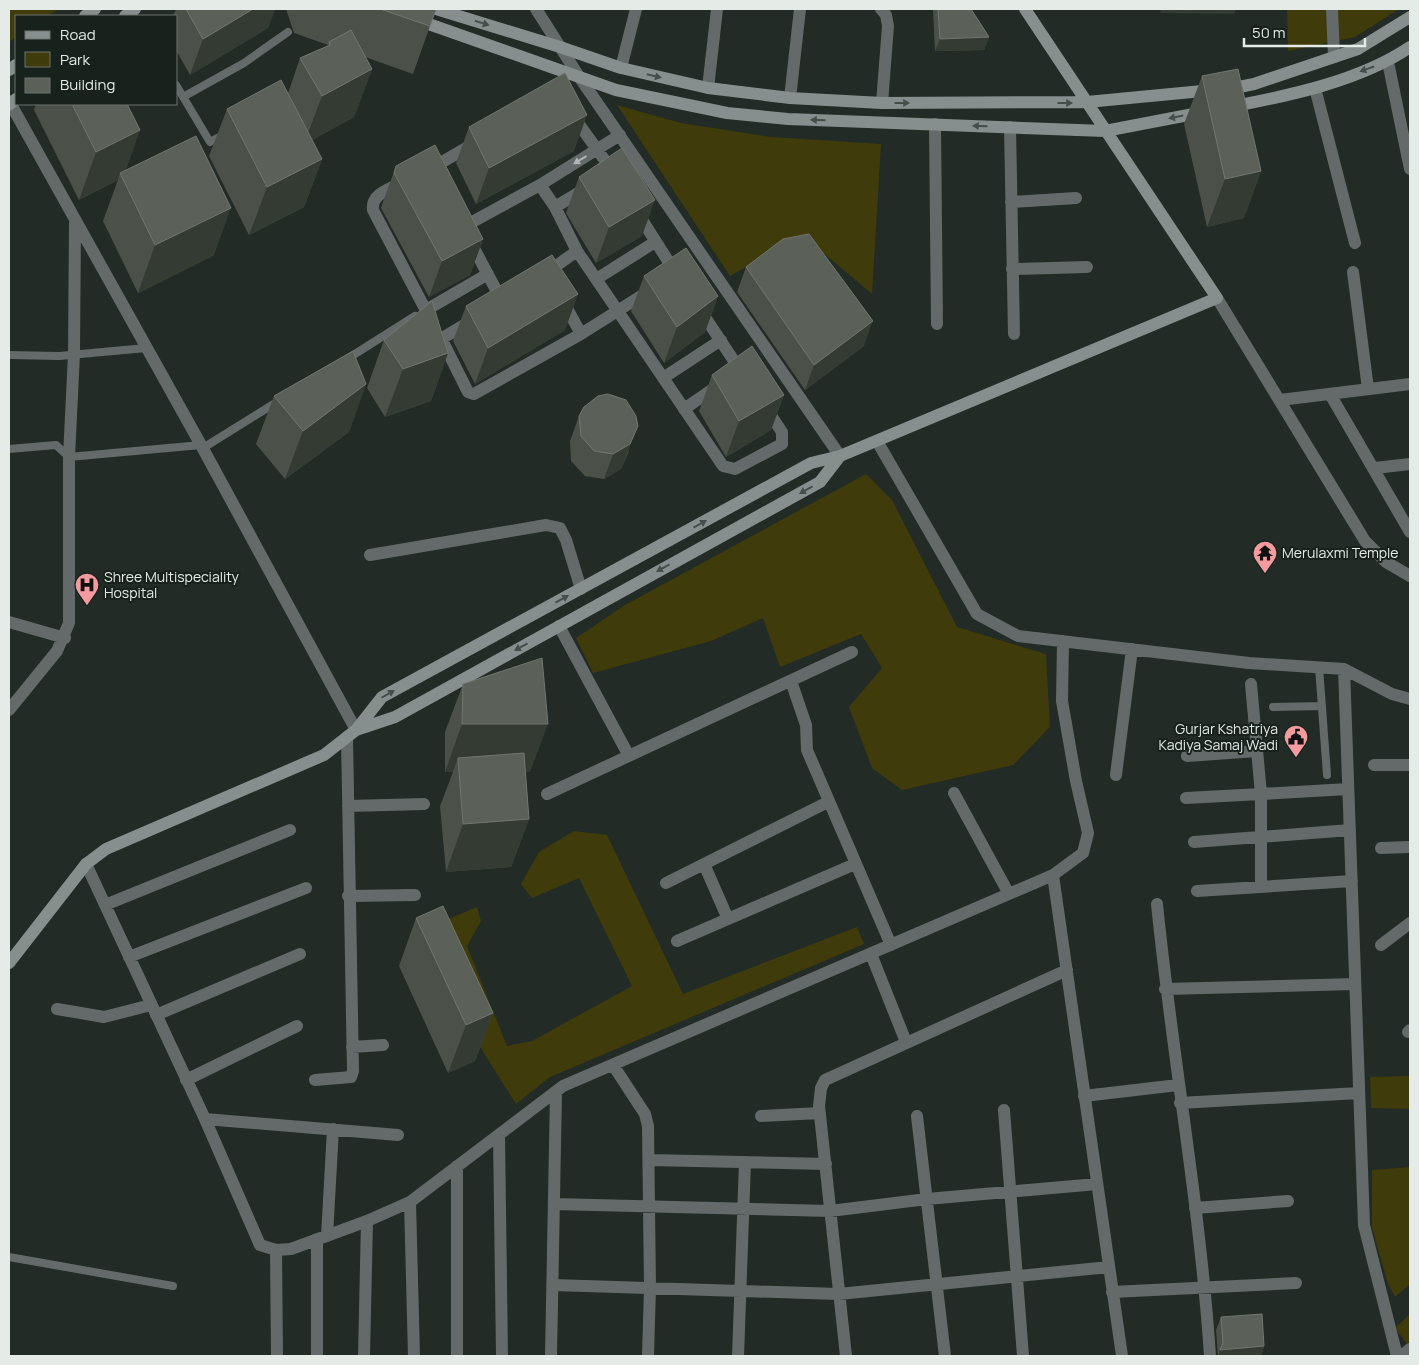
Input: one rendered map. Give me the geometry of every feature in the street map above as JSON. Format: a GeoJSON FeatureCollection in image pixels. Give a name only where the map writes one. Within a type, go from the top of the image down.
{"type":"FeatureCollection","features":[{"type":"Feature","properties":{"kind":"street"},"geometry":{"type":"LineString","coordinates":[[386,9],[578,75],[616,90],[727,112],[788,119],[1106,131],[1238,106],[1315,88],[1388,62],[1410,47]]}},
{"type":"Feature","properties":{"kind":"street"},"geometry":{"type":"LineString","coordinates":[[436,9],[560,46],[621,68],[708,88],[790,98],[882,103],[1087,102],[1234,88],[1254,84],[1371,43],[1410,17]]}},
{"type":"Feature","properties":{"kind":"street"},"geometry":{"type":"LineString","coordinates":[[536,9],[578,75],[840,456]]}},
{"type":"Feature","properties":{"kind":"street"},"geometry":{"type":"LineString","coordinates":[[621,68],[636,9]]}},
{"type":"Feature","properties":{"kind":"street"},"geometry":{"type":"LineString","coordinates":[[708,88],[717,9]]}},
{"type":"Feature","properties":{"kind":"street"},"geometry":{"type":"LineString","coordinates":[[790,98],[800,9]]}},
{"type":"Feature","properties":{"kind":"street"},"geometry":{"type":"LineString","coordinates":[[881,9],[886,15],[888,26],[882,103]]}},
{"type":"Feature","properties":{"kind":"street"},"geometry":{"type":"LineString","coordinates":[[1025,9],[1217,298],[1280,400],[1323,475],[1365,541],[1386,562],[1410,576]]}},
{"type":"Feature","properties":{"kind":"street"},"geometry":{"type":"LineString","coordinates":[[1332,9],[1334,57]]}},
{"type":"Feature","properties":{"kind":"street"},"geometry":{"type":"LineString","coordinates":[[1388,62],[1410,169]]}},
{"type":"Feature","properties":{"kind":"street"},"geometry":{"type":"LineString","coordinates":[[1315,88],[1355,243]]}},
{"type":"Feature","properties":{"kind":"street"},"geometry":{"type":"LineString","coordinates":[[11,102],[75,221],[202,447],[351,733],[348,806],[351,1077],[315,1080]]}},
{"type":"Feature","properties":{"kind":"street"},"geometry":{"type":"LineString","coordinates":[[562,102],[598,150],[605,177],[622,187]]}},
{"type":"Feature","properties":{"kind":"street"},"geometry":{"type":"LineString","coordinates":[[935,124],[937,324]]}},
{"type":"Feature","properties":{"kind":"street"},"geometry":{"type":"LineString","coordinates":[[1010,127],[1014,334]]}},
{"type":"Feature","properties":{"kind":"street"},"geometry":{"type":"LineString","coordinates":[[517,292],[498,304],[488,274],[461,222],[540,185],[620,135]]}},
{"type":"Feature","properties":{"kind":"street"},"geometry":{"type":"LineString","coordinates":[[484,138],[434,172],[378,195],[372,204],[373,210],[468,392],[474,394],[582,334],[667,278]]}},
{"type":"Feature","properties":{"kind":"street"},"geometry":{"type":"LineString","coordinates":[[555,207],[636,158]]}},
{"type":"Feature","properties":{"kind":"street"},"geometry":{"type":"LineString","coordinates":[[540,185],[555,207],[577,251],[598,278],[618,311],[723,466],[735,469],[782,444],[782,432],[688,291],[667,278],[655,242],[632,203]]}},
{"type":"Feature","properties":{"kind":"street"},"geometry":{"type":"LineString","coordinates":[[1011,202],[1076,198]]}},
{"type":"Feature","properties":{"kind":"street"},"geometry":{"type":"LineString","coordinates":[[9,710],[57,651],[65,638],[69,623],[69,457],[74,354],[75,221]]}},
{"type":"Feature","properties":{"kind":"street"},"geometry":{"type":"LineString","coordinates":[[598,278],[655,242]]}},
{"type":"Feature","properties":{"kind":"street"},"geometry":{"type":"LineString","coordinates":[[532,282],[552,280],[577,251]]}},
{"type":"Feature","properties":{"kind":"street"},"geometry":{"type":"LineString","coordinates":[[1012,269],[1087,267]]}},
{"type":"Feature","properties":{"kind":"street"},"geometry":{"type":"LineString","coordinates":[[1352,272],[1368,389]]}},
{"type":"Feature","properties":{"kind":"street"},"geometry":{"type":"LineString","coordinates":[[426,310],[488,274]]}},
{"type":"Feature","properties":{"kind":"street"},"geometry":{"type":"LineString","coordinates":[[552,280],[582,334]]}},
{"type":"Feature","properties":{"kind":"street"},"geometry":{"type":"LineString","coordinates":[[9,963],[86,864],[106,850],[324,755],[351,733],[382,698],[811,463],[840,456],[1217,298]]}},
{"type":"Feature","properties":{"kind":"street"},"geometry":{"type":"LineString","coordinates":[[441,339],[479,316]]}},
{"type":"Feature","properties":{"kind":"street"},"geometry":{"type":"LineString","coordinates":[[663,378],[721,340]]}},
{"type":"Feature","properties":{"kind":"street"},"geometry":{"type":"LineString","coordinates":[[684,409],[741,370]]}},
{"type":"Feature","properties":{"kind":"street"},"geometry":{"type":"LineString","coordinates":[[1280,400],[1410,384]]}},
{"type":"Feature","properties":{"kind":"street"},"geometry":{"type":"LineString","coordinates":[[1330,394],[1375,468],[1410,532]]}},
{"type":"Feature","properties":{"kind":"street"},"geometry":{"type":"LineString","coordinates":[[877,440],[977,614],[1018,636],[1250,663],[1344,669],[1392,694],[1410,699]]}},
{"type":"Feature","properties":{"kind":"street"},"geometry":{"type":"LineString","coordinates":[[351,733],[395,717],[820,482],[840,456]]}},
{"type":"Feature","properties":{"kind":"street"},"geometry":{"type":"LineString","coordinates":[[1375,468],[1410,464]]}},
{"type":"Feature","properties":{"kind":"street"},"geometry":{"type":"LineString","coordinates":[[370,555],[546,525],[560,528],[566,540],[581,589]]}},
{"type":"Feature","properties":{"kind":"street"},"geometry":{"type":"LineString","coordinates":[[9,622],[65,638]]}},
{"type":"Feature","properties":{"kind":"street"},"geometry":{"type":"LineString","coordinates":[[559,626],[629,756]]}},
{"type":"Feature","properties":{"kind":"street"},"geometry":{"type":"LineString","coordinates":[[86,864],[153,1010],[206,1119],[260,1244],[276,1250],[291,1248],[367,1222],[410,1202],[563,1086],[1053,875],[1083,853],[1088,833],[1076,781],[1062,701],[1063,641]]}},
{"type":"Feature","properties":{"kind":"street"},"geometry":{"type":"LineString","coordinates":[[1116,775],[1132,649]]}},
{"type":"Feature","properties":{"kind":"street"},"geometry":{"type":"LineString","coordinates":[[547,794],[852,652]]}},
{"type":"Feature","properties":{"kind":"street"},"geometry":{"type":"LineString","coordinates":[[1344,669],[1364,1225],[1397,1356]]}},
{"type":"Feature","properties":{"kind":"street"},"geometry":{"type":"LineString","coordinates":[[791,681],[806,725],[807,750],[891,945]]}},
{"type":"Feature","properties":{"kind":"street"},"geometry":{"type":"LineString","coordinates":[[1251,684],[1260,794],[1262,837],[1261,887]]}},
{"type":"Feature","properties":{"kind":"street"},"geometry":{"type":"LineString","coordinates":[[1187,756],[1257,751]]}},
{"type":"Feature","properties":{"kind":"street"},"geometry":{"type":"LineString","coordinates":[[1374,765],[1410,765]]}},
{"type":"Feature","properties":{"kind":"street"},"geometry":{"type":"LineString","coordinates":[[1186,798],[1348,789]]}},
{"type":"Feature","properties":{"kind":"street"},"geometry":{"type":"LineString","coordinates":[[954,793],[1009,894]]}},
{"type":"Feature","properties":{"kind":"street"},"geometry":{"type":"LineString","coordinates":[[666,883],[828,802]]}},
{"type":"Feature","properties":{"kind":"street"},"geometry":{"type":"LineString","coordinates":[[348,806],[424,804]]}},
{"type":"Feature","properties":{"kind":"street"},"geometry":{"type":"LineString","coordinates":[[105,905],[290,830]]}},
{"type":"Feature","properties":{"kind":"street"},"geometry":{"type":"LineString","coordinates":[[1194,842],[1350,830]]}},
{"type":"Feature","properties":{"kind":"street"},"geometry":{"type":"LineString","coordinates":[[1381,848],[1410,847]]}},
{"type":"Feature","properties":{"kind":"street"},"geometry":{"type":"LineString","coordinates":[[704,864],[728,919]]}},
{"type":"Feature","properties":{"kind":"street"},"geometry":{"type":"LineString","coordinates":[[677,940],[855,864]]}},
{"type":"Feature","properties":{"kind":"street"},"geometry":{"type":"LineString","coordinates":[[1053,875],[1122,1356]]}},
{"type":"Feature","properties":{"kind":"street"},"geometry":{"type":"LineString","coordinates":[[1197,891],[1352,881]]}},
{"type":"Feature","properties":{"kind":"street"},"geometry":{"type":"LineString","coordinates":[[129,958],[306,888]]}},
{"type":"Feature","properties":{"kind":"street"},"geometry":{"type":"LineString","coordinates":[[348,896],[415,895]]}},
{"type":"Feature","properties":{"kind":"street"},"geometry":{"type":"LineString","coordinates":[[1157,904],[1165,989],[1206,1289],[1210,1356]]}},
{"type":"Feature","properties":{"kind":"street"},"geometry":{"type":"LineString","coordinates":[[1381,945],[1410,923]]}},
{"type":"Feature","properties":{"kind":"street"},"geometry":{"type":"LineString","coordinates":[[57,1009],[104,1017],[153,1010],[300,954]]}},
{"type":"Feature","properties":{"kind":"street"},"geometry":{"type":"LineString","coordinates":[[871,954],[906,1042]]}},
{"type":"Feature","properties":{"kind":"street"},"geometry":{"type":"LineString","coordinates":[[846,1356],[820,1113],[821,1088],[825,1080],[1067,970]]}},
{"type":"Feature","properties":{"kind":"street"},"geometry":{"type":"LineString","coordinates":[[1165,989],[1356,984]]}},
{"type":"Feature","properties":{"kind":"street"},"geometry":{"type":"LineString","coordinates":[[186,1080],[297,1026]]}},
{"type":"Feature","properties":{"kind":"street"},"geometry":{"type":"LineString","coordinates":[[352,1047],[383,1046]]}},
{"type":"Feature","properties":{"kind":"street"},"geometry":{"type":"LineString","coordinates":[[613,1065],[645,1114],[648,1126],[650,1206],[648,1356]]}},
{"type":"Feature","properties":{"kind":"street"},"geometry":{"type":"LineString","coordinates":[[1084,1096],[1178,1085]]}},
{"type":"Feature","properties":{"kind":"street"},"geometry":{"type":"LineString","coordinates":[[551,1356],[556,1092]]}},
{"type":"Feature","properties":{"kind":"street"},"geometry":{"type":"LineString","coordinates":[[1180,1103],[1359,1093]]}},
{"type":"Feature","properties":{"kind":"street"},"geometry":{"type":"LineString","coordinates":[[1004,1110],[1023,1356]]}},
{"type":"Feature","properties":{"kind":"street"},"geometry":{"type":"LineString","coordinates":[[761,1116],[820,1113]]}},
{"type":"Feature","properties":{"kind":"street"},"geometry":{"type":"LineString","coordinates":[[917,1116],[945,1356]]}},
{"type":"Feature","properties":{"kind":"street"},"geometry":{"type":"LineString","coordinates":[[206,1119],[398,1135]]}},
{"type":"Feature","properties":{"kind":"street"},"geometry":{"type":"LineString","coordinates":[[318,1356],[322,1238],[333,1130]]}},
{"type":"Feature","properties":{"kind":"street"},"geometry":{"type":"LineString","coordinates":[[499,1134],[502,1356]]}},
{"type":"Feature","properties":{"kind":"street"},"geometry":{"type":"LineString","coordinates":[[649,1160],[826,1164]]}},
{"type":"Feature","properties":{"kind":"street"},"geometry":{"type":"LineString","coordinates":[[738,1356],[745,1162]]}},
{"type":"Feature","properties":{"kind":"street"},"geometry":{"type":"LineString","coordinates":[[457,1166],[458,1356]]}},
{"type":"Feature","properties":{"kind":"street"},"geometry":{"type":"LineString","coordinates":[[554,1204],[830,1211],[1097,1184]]}},
{"type":"Feature","properties":{"kind":"street"},"geometry":{"type":"LineString","coordinates":[[1195,1208],[1288,1201]]}},
{"type":"Feature","properties":{"kind":"street"},"geometry":{"type":"LineString","coordinates":[[410,1202],[414,1356]]}},
{"type":"Feature","properties":{"kind":"street"},"geometry":{"type":"LineString","coordinates":[[364,1356],[367,1222]]}},
{"type":"Feature","properties":{"kind":"street"},"geometry":{"type":"LineString","coordinates":[[276,1250],[278,1356]]}},
{"type":"Feature","properties":{"kind":"street"},"geometry":{"type":"LineString","coordinates":[[553,1286],[839,1294],[936,1282],[1109,1266]]}},
{"type":"Feature","properties":{"kind":"street"},"geometry":{"type":"LineString","coordinates":[[1112,1292],[1206,1289],[1296,1283]]}},
{"type":"Feature","properties":{"kind":"street"},"geometry":{"type":"LineString","coordinates":[[1401,1356],[1410,1348]]}},
{"type":"Feature","properties":{"kind":"lane"},"geometry":{"type":"LineString","coordinates":[[183,97],[244,63],[288,32]]}},
{"type":"Feature","properties":{"kind":"lane"},"geometry":{"type":"LineString","coordinates":[[178,88],[210,142],[226,133]]}},
{"type":"Feature","properties":{"kind":"lane"},"geometry":{"type":"LineString","coordinates":[[343,361],[426,310]]}},
{"type":"Feature","properties":{"kind":"lane"},"geometry":{"type":"LineString","coordinates":[[9,355],[74,354],[146,348]]}},
{"type":"Feature","properties":{"kind":"lane"},"geometry":{"type":"LineString","coordinates":[[9,449],[56,445],[69,457],[202,447],[285,397]]}},
{"type":"Feature","properties":{"kind":"lane"},"geometry":{"type":"LineString","coordinates":[[1319,667],[1327,775]]}},
{"type":"Feature","properties":{"kind":"lane"},"geometry":{"type":"LineString","coordinates":[[1273,707],[1322,706]]}},
{"type":"Feature","properties":{"kind":"lane"},"geometry":{"type":"LineString","coordinates":[[9,1257],[173,1286]]}},
{"type":"Feature","properties":{"kind":"green space"},"geometry":{"type":"Polygon","coordinates":[[[9,9],[59,9],[50,15],[15,15],[15,38],[9,42],[9,9]]]}},
{"type":"Feature","properties":{"kind":"green space"},"geometry":{"type":"Polygon","coordinates":[[[1287,9],[1399,9],[1355,37],[1288,51],[1287,9]]]}},
{"type":"Feature","properties":{"kind":"green space"},"geometry":{"type":"Polygon","coordinates":[[[617,105],[681,123],[770,137],[881,144],[872,294],[802,235],[730,276],[617,105]]]}},
{"type":"Feature","properties":{"kind":"green space"},"geometry":{"type":"Polygon","coordinates":[[[866,474],[892,500],[957,627],[1046,654],[1050,727],[1013,765],[902,790],[872,768],[849,707],[882,668],[861,634],[780,667],[763,618],[711,641],[593,673],[576,638],[625,605],[866,474]]]}},
{"type":"Feature","properties":{"kind":"green space"},"geometry":{"type":"Polygon","coordinates":[[[574,831],[607,835],[683,994],[857,927],[864,944],[550,1077],[516,1104],[475,1039],[423,930],[477,907],[481,921],[467,946],[507,1046],[532,1041],[632,986],[579,878],[532,898],[521,884],[539,852],[574,831]]]}},
{"type":"Feature","properties":{"kind":"green space"},"geometry":{"type":"Polygon","coordinates":[[[1410,1076],[1410,1109],[1371,1108],[1370,1077],[1410,1076]]]}},
{"type":"Feature","properties":{"kind":"green space"},"geometry":{"type":"Polygon","coordinates":[[[1410,1167],[1410,1284],[1395,1297],[1388,1284],[1372,1228],[1372,1170],[1410,1167]]]}},
{"type":"Feature","properties":{"kind":"green space"},"geometry":{"type":"Polygon","coordinates":[[[1410,1314],[1410,1341],[1407,1344],[1395,1328],[1410,1314]]]}},
{"type":"Feature","properties":{"kind":"building"},"geometry":{"type":"Polygon","coordinates":[[[186,9],[253,9],[203,39],[186,9]]]}},
{"type":"Feature","properties":{"kind":"building"},"geometry":{"type":"Polygon","coordinates":[[[380,9],[436,9],[430,26],[380,9]]]}},
{"type":"Feature","properties":{"kind":"building"},"geometry":{"type":"Polygon","coordinates":[[[938,9],[971,9],[989,37],[940,39],[938,9]]]}},
{"type":"Feature","properties":{"kind":"building"},"geometry":{"type":"Polygon","coordinates":[[[351,30],[372,69],[322,96],[300,58],[330,45],[329,42],[351,30]]]}},
{"type":"Feature","properties":{"kind":"building"},"geometry":{"type":"Polygon","coordinates":[[[1238,69],[1261,171],[1225,179],[1202,76],[1238,69]]]}},
{"type":"Feature","properties":{"kind":"building"},"geometry":{"type":"Polygon","coordinates":[[[565,73],[587,115],[489,168],[469,127],[565,73]]]}},
{"type":"Feature","properties":{"kind":"building"},"geometry":{"type":"Polygon","coordinates":[[[281,80],[322,159],[267,187],[227,109],[281,80]]]}},
{"type":"Feature","properties":{"kind":"building"},"geometry":{"type":"Polygon","coordinates":[[[72,105],[128,105],[140,130],[96,152],[72,105]]]}},
{"type":"Feature","properties":{"kind":"building"},"geometry":{"type":"Polygon","coordinates":[[[196,136],[231,208],[155,245],[120,173],[196,136]]]}},
{"type":"Feature","properties":{"kind":"building"},"geometry":{"type":"Polygon","coordinates":[[[435,145],[483,239],[442,261],[394,173],[396,166],[435,145]]]}},
{"type":"Feature","properties":{"kind":"building"},"geometry":{"type":"Polygon","coordinates":[[[622,148],[655,200],[609,227],[579,177],[622,148]]]}},
{"type":"Feature","properties":{"kind":"building"},"geometry":{"type":"Polygon","coordinates":[[[809,234],[873,321],[814,365],[746,267],[783,239],[809,234]]]}},
{"type":"Feature","properties":{"kind":"building"},"geometry":{"type":"Polygon","coordinates":[[[686,248],[718,296],[677,327],[644,276],[686,248]]]}},
{"type":"Feature","properties":{"kind":"building"},"geometry":{"type":"Polygon","coordinates":[[[552,255],[578,294],[488,348],[466,306],[552,255]]]}},
{"type":"Feature","properties":{"kind":"building"},"geometry":{"type":"Polygon","coordinates":[[[432,301],[448,353],[403,369],[384,340],[432,301]]]}},
{"type":"Feature","properties":{"kind":"building"},"geometry":{"type":"Polygon","coordinates":[[[752,346],[784,395],[739,421],[712,375],[752,346]]]}},
{"type":"Feature","properties":{"kind":"building"},"geometry":{"type":"Polygon","coordinates":[[[353,351],[366,384],[303,431],[274,396],[353,351]]]}},
{"type":"Feature","properties":{"kind":"building"},"geometry":{"type":"Polygon","coordinates":[[[608,394],[626,400],[636,416],[638,426],[630,444],[613,454],[594,451],[581,436],[579,416],[584,407],[598,396],[608,394]]]}},
{"type":"Feature","properties":{"kind":"building"},"geometry":{"type":"Polygon","coordinates":[[[542,658],[548,724],[462,724],[463,684],[542,658]]]}},
{"type":"Feature","properties":{"kind":"building"},"geometry":{"type":"Polygon","coordinates":[[[524,753],[529,819],[463,824],[458,758],[524,753]]]}},
{"type":"Feature","properties":{"kind":"building"},"geometry":{"type":"Polygon","coordinates":[[[443,906],[493,1013],[466,1025],[416,918],[443,906]]]}},
{"type":"Feature","properties":{"kind":"building"},"geometry":{"type":"Polygon","coordinates":[[[1262,1314],[1264,1346],[1220,1350],[1223,1343],[1221,1317],[1262,1314]]]}},
{"type":"Feature","properties":{"kind":"place","name":"Merulaxmi Temple"},"geometry":{"type":"Point","coordinates":[1265,574]}},
{"type":"Feature","properties":{"kind":"place","name":"Shree Multispeciality Hospital"},"geometry":{"type":"Point","coordinates":[87,606]}},
{"type":"Feature","properties":{"kind":"place","name":"Gurjar Kshatriya Kadiya Samaj Wadi"},"geometry":{"type":"Point","coordinates":[1296,758]}}]}
